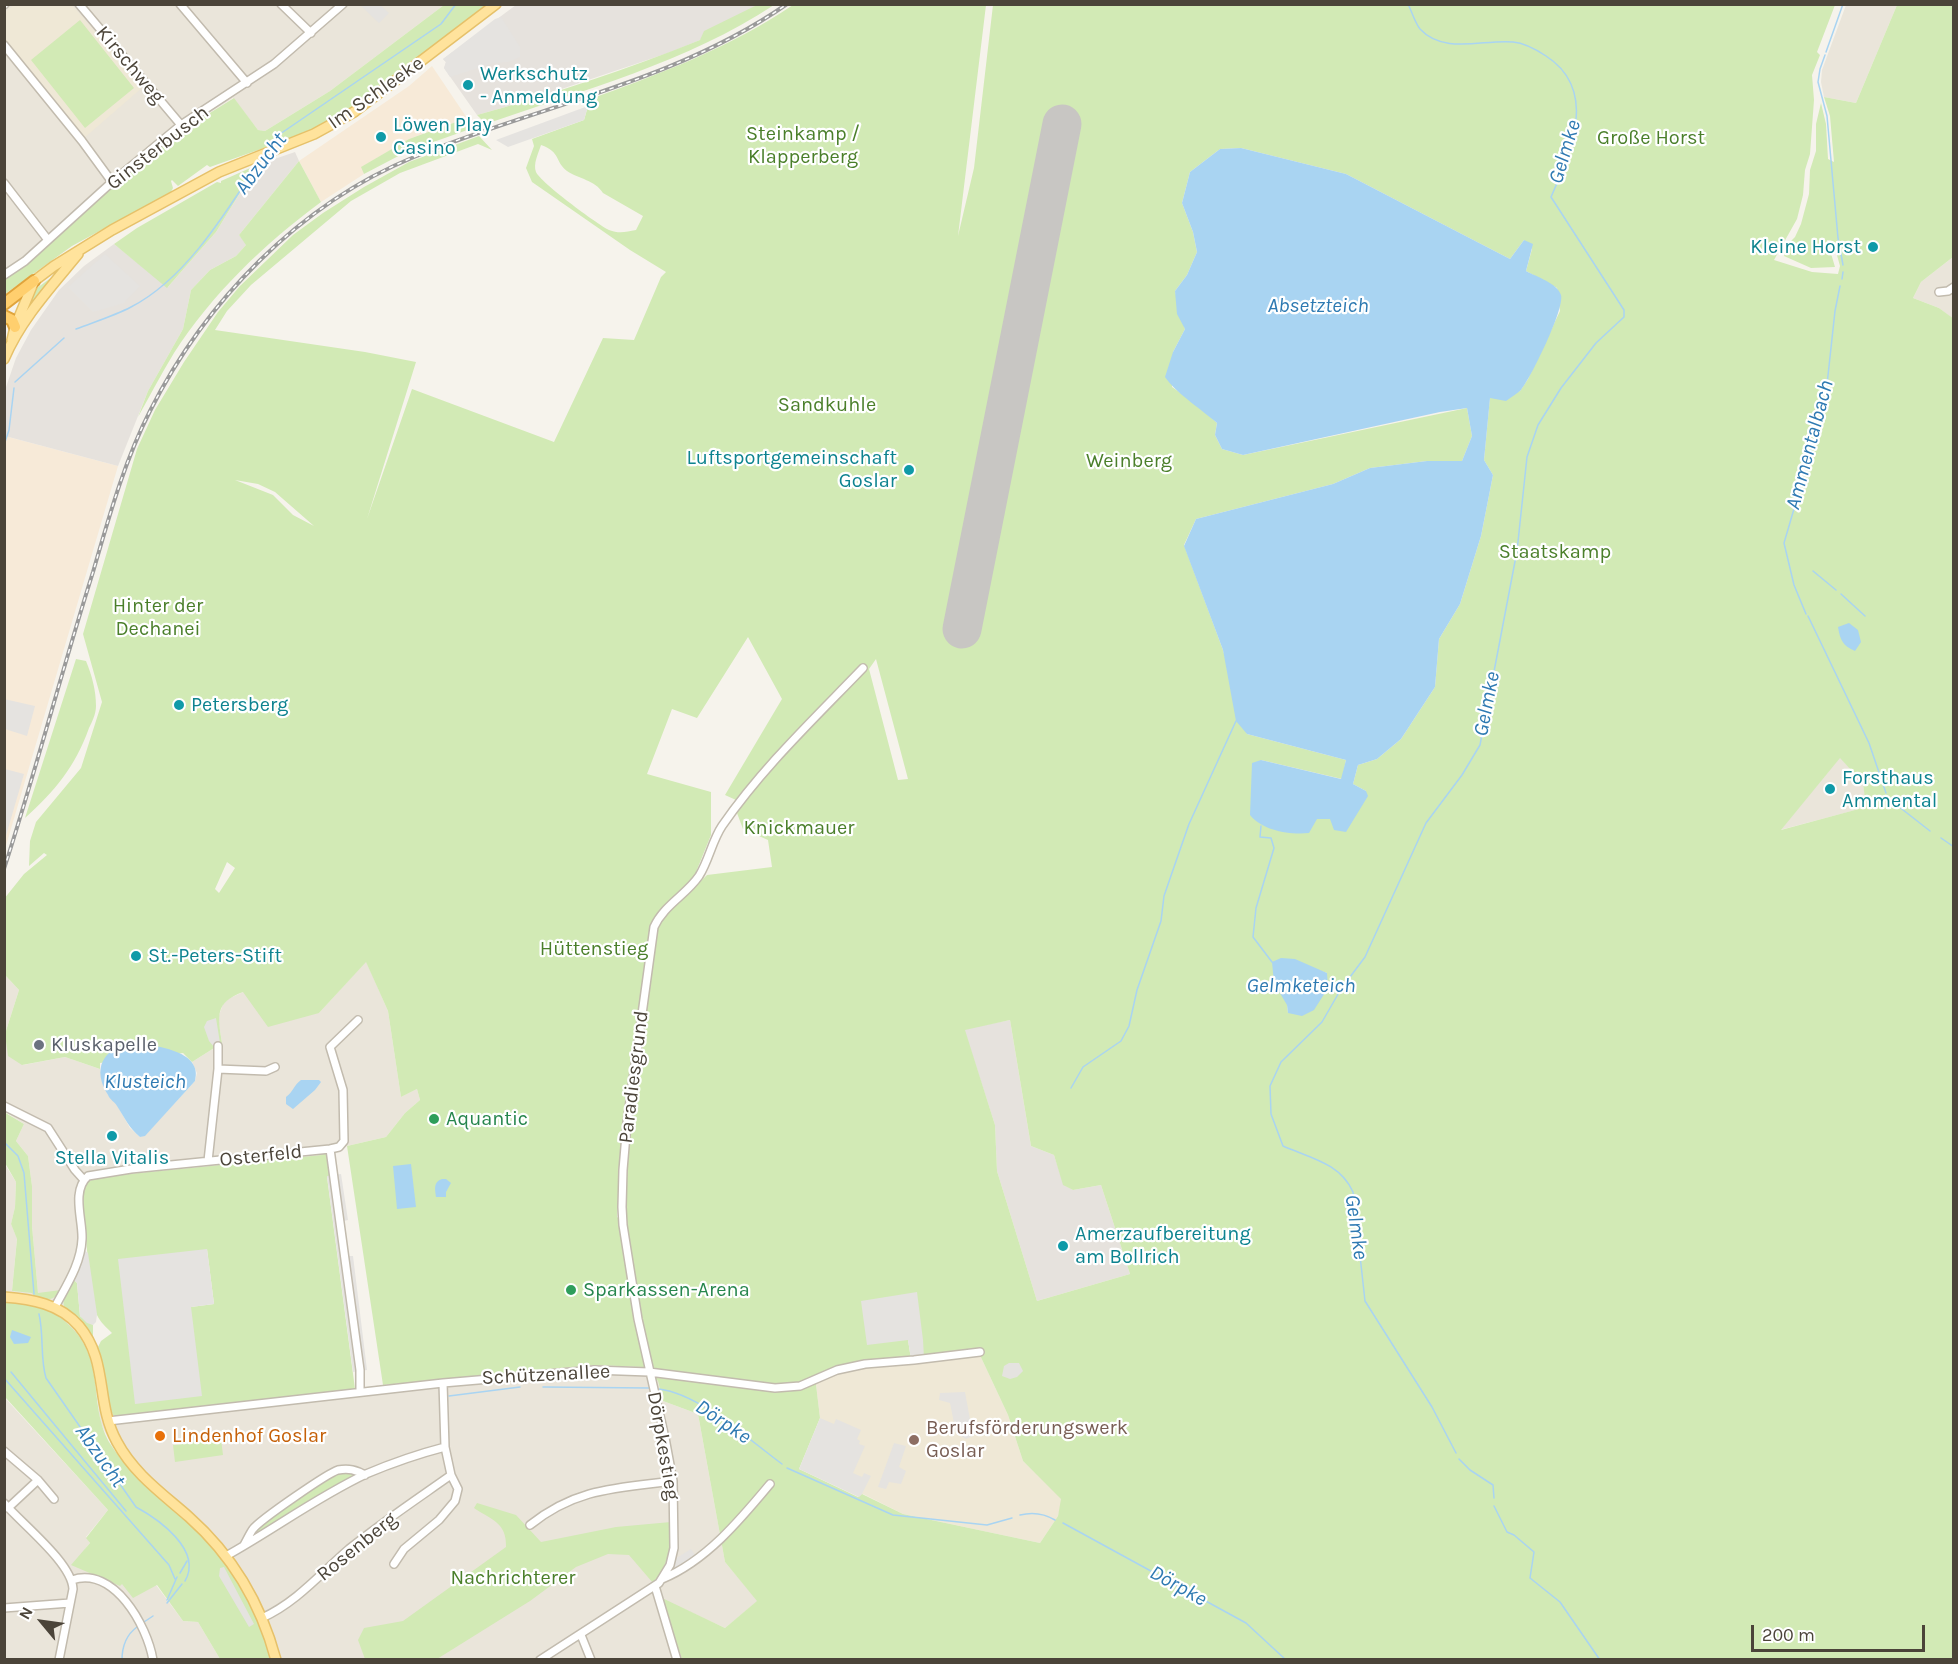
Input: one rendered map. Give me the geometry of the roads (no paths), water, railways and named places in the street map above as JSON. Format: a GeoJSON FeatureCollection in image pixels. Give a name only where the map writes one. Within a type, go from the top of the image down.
{"type":"FeatureCollection","features":[{"type":"Feature","properties":{"kind":"highway"},"geometry":{"type":"LineString","coordinates":[[4,304],[34,281]]}},
{"type":"Feature","properties":{"kind":"highway"},"geometry":{"type":"LineString","coordinates":[[4,316],[12,320],[15,327]]}},
{"type":"Feature","properties":{"kind":"main road","name":"Im Schleeke"},"geometry":{"type":"LineString","coordinates":[[4,359],[34,281],[86,246],[202,180],[314,134],[354,112],[496,4]]}},
{"type":"Feature","properties":{"kind":"main road","name":"Im Schleeke"},"geometry":{"type":"LineString","coordinates":[[12,340],[45,294],[86,246]]}},
{"type":"Feature","properties":{"kind":"main road"},"geometry":{"type":"LineString","coordinates":[[4,1298],[31,1300],[58,1309],[75,1322],[90,1342],[98,1359],[108,1421],[119,1445],[150,1484],[196,1523],[226,1556],[249,1588],[276,1659]]}},
{"type":"Feature","properties":{"kind":"street"},"geometry":{"type":"LineString","coordinates":[[180,4],[247,83]]}},
{"type":"Feature","properties":{"kind":"street"},"geometry":{"type":"LineString","coordinates":[[281,4],[311,33]]}},
{"type":"Feature","properties":{"kind":"street","name":"Ginsterbusch"},"geometry":{"type":"LineString","coordinates":[[4,275],[181,125],[274,64],[343,4]]}},
{"type":"Feature","properties":{"kind":"street","name":"Kirschweg"},"geometry":{"type":"LineString","coordinates":[[81,5],[181,125]]}},
{"type":"Feature","properties":{"kind":"street"},"geometry":{"type":"LineString","coordinates":[[4,45],[82,141],[112,182]]}},
{"type":"Feature","properties":{"kind":"street"},"geometry":{"type":"LineString","coordinates":[[4,183],[48,240]]}},
{"type":"Feature","properties":{"kind":"street"},"geometry":{"type":"LineString","coordinates":[[1939,292],[1948,291],[1953,287]]}},
{"type":"Feature","properties":{"kind":"street","name":"Paradiesgrund"},"geometry":{"type":"LineString","coordinates":[[649,1372],[634,1296],[622,1207],[627,1123],[653,934],[662,913],[699,876],[718,833],[752,786],[787,745],[863,668]]}},
{"type":"Feature","properties":{"kind":"street"},"geometry":{"type":"LineString","coordinates":[[330,1149],[339,1147],[344,1141],[343,1090],[330,1047],[358,1020]]}},
{"type":"Feature","properties":{"kind":"street"},"geometry":{"type":"LineString","coordinates":[[208,1161],[218,1069],[218,1046]]}},
{"type":"Feature","properties":{"kind":"street"},"geometry":{"type":"LineString","coordinates":[[218,1069],[266,1071],[275,1067]]}},
{"type":"Feature","properties":{"kind":"street"},"geometry":{"type":"LineString","coordinates":[[4,1106],[48,1128],[84,1180],[79,1194],[81,1254],[58,1309]]}},
{"type":"Feature","properties":{"kind":"street","name":"Osterfeld"},"geometry":{"type":"LineString","coordinates":[[84,1180],[94,1174],[330,1149],[360,1370],[360,1392]]}},
{"type":"Feature","properties":{"kind":"street","name":"Schützenallee"},"geometry":{"type":"LineString","coordinates":[[108,1421],[443,1383],[594,1370],[649,1372],[775,1388],[793,1388],[837,1370],[865,1364],[980,1352]]}},
{"type":"Feature","properties":{"kind":"street","name":"Dörpkestieg"},"geometry":{"type":"LineString","coordinates":[[540,1659],[655,1586],[662,1580],[670,1564],[674,1548],[673,1481],[649,1372]]}},
{"type":"Feature","properties":{"kind":"street","name":"Rosenberg"},"geometry":{"type":"LineString","coordinates":[[394,1564],[404,1549],[435,1524],[455,1501],[458,1489],[451,1475],[445,1447],[443,1383]]}},
{"type":"Feature","properties":{"kind":"street"},"geometry":{"type":"LineString","coordinates":[[226,1556],[318,1500],[365,1475],[409,1456],[445,1447]]}},
{"type":"Feature","properties":{"kind":"street"},"geometry":{"type":"LineString","coordinates":[[4,1451],[38,1480],[54,1499]]}},
{"type":"Feature","properties":{"kind":"street"},"geometry":{"type":"LineString","coordinates":[[243,1547],[254,1528],[326,1475],[338,1470],[354,1469],[365,1475]]}},
{"type":"Feature","properties":{"kind":"street","name":"Rosenberg"},"geometry":{"type":"LineString","coordinates":[[262,1618],[277,1612],[297,1598],[349,1550],[451,1475]]}},
{"type":"Feature","properties":{"kind":"street"},"geometry":{"type":"LineString","coordinates":[[38,1480],[6,1505],[62,1563],[72,1580],[73,1589],[59,1659]]}},
{"type":"Feature","properties":{"kind":"street"},"geometry":{"type":"LineString","coordinates":[[530,1525],[555,1506],[582,1494],[673,1481]]}},
{"type":"Feature","properties":{"kind":"street"},"geometry":{"type":"LineString","coordinates":[[662,1580],[693,1561],[730,1530],[770,1485]]}},
{"type":"Feature","properties":{"kind":"street"},"geometry":{"type":"LineString","coordinates":[[72,1580],[88,1578],[109,1586],[127,1602],[141,1623],[153,1659]]}},
{"type":"Feature","properties":{"kind":"street"},"geometry":{"type":"LineString","coordinates":[[655,1586],[677,1659]]}},
{"type":"Feature","properties":{"kind":"street"},"geometry":{"type":"LineString","coordinates":[[4,1608],[70,1603]]}},
{"type":"Feature","properties":{"kind":"street"},"geometry":{"type":"LineString","coordinates":[[581,1635],[591,1659]]}},
{"type":"Feature","properties":{"kind":"water","name":"Absetzteich"},"geometry":{"type":"Polygon","coordinates":[[[1241,148],[1346,174],[1510,259],[1524,240],[1533,244],[1526,271],[1551,284],[1561,295],[1553,328],[1526,383],[1521,390],[1506,401],[1490,398],[1484,460],[1493,475],[1481,536],[1460,604],[1439,639],[1435,687],[1401,739],[1377,759],[1358,765],[1353,784],[1366,791],[1368,796],[1346,832],[1334,830],[1330,819],[1317,819],[1309,833],[1285,832],[1262,825],[1250,815],[1252,763],[1261,760],[1341,779],[1346,760],[1247,734],[1236,721],[1223,650],[1184,546],[1196,519],[1333,484],[1370,468],[1427,461],[1462,461],[1472,436],[1467,408],[1243,455],[1222,449],[1215,435],[1217,423],[1182,395],[1165,377],[1173,352],[1185,329],[1177,314],[1175,291],[1187,275],[1197,252],[1193,232],[1182,203],[1190,172],[1220,149],[1241,148]]]}},
{"type":"Feature","properties":{"kind":"water"},"geometry":{"type":"Polygon","coordinates":[[[1849,623],[1858,630],[1861,642],[1855,651],[1845,645],[1839,632],[1838,627],[1849,623]]]}},
{"type":"Feature","properties":{"kind":"water","name":"Gelmketeich"},"geometry":{"type":"Polygon","coordinates":[[[1281,958],[1295,959],[1327,973],[1328,988],[1314,1010],[1302,1016],[1288,1013],[1287,1005],[1274,983],[1272,962],[1281,958]]]}},
{"type":"Feature","properties":{"kind":"water","name":"Klusteich"},"geometry":{"type":"Polygon","coordinates":[[[132,1043],[175,1051],[192,1062],[196,1071],[195,1081],[145,1136],[140,1137],[109,1097],[101,1077],[101,1069],[107,1055],[113,1050],[132,1043]]]}},
{"type":"Feature","properties":{"kind":"water"},"geometry":{"type":"Polygon","coordinates":[[[301,1080],[321,1082],[293,1109],[286,1104],[286,1097],[301,1080]]]}},
{"type":"Feature","properties":{"kind":"water"},"geometry":{"type":"Polygon","coordinates":[[[411,1164],[416,1207],[397,1209],[393,1166],[411,1164]]]}},
{"type":"Feature","properties":{"kind":"water"},"geometry":{"type":"Polygon","coordinates":[[[442,1179],[451,1183],[446,1197],[436,1197],[436,1184],[442,1179]]]}},
{"type":"Feature","properties":{"kind":"water"},"geometry":{"type":"Polygon","coordinates":[[[12,1330],[31,1337],[28,1343],[14,1344],[10,1337],[12,1330]]]}},
{"type":"Feature","properties":{"kind":"waterway","name":"Abzucht"},"geometry":{"type":"LineString","coordinates":[[267,149],[280,134],[441,24],[456,4]]}},
{"type":"Feature","properties":{"kind":"waterway","name":"Gelmke"},"geometry":{"type":"LineString","coordinates":[[1408,4],[1420,29],[1441,42],[1452,44],[1517,43],[1546,56],[1562,70],[1572,86],[1576,104],[1576,122],[1566,161],[1551,197],[1624,310],[1624,317],[1596,343],[1561,388],[1538,425],[1527,457],[1517,551],[1480,745],[1462,775],[1426,823],[1365,957],[1341,989],[1322,1022],[1281,1062],[1270,1086],[1271,1114],[1283,1146],[1332,1168],[1340,1174],[1353,1192],[1365,1301],[1432,1407],[1456,1453]]}},
{"type":"Feature","properties":{"kind":"waterway","name":"Ammentalbach"},"geometry":{"type":"LineString","coordinates":[[1826,52],[1843,4]]}},
{"type":"Feature","properties":{"kind":"waterway","name":"Ammentalbach"},"geometry":{"type":"LineString","coordinates":[[1825,55],[1818,82],[1827,116],[1838,238],[1843,265]]}},
{"type":"Feature","properties":{"kind":"waterway","name":"Abzucht"},"geometry":{"type":"LineString","coordinates":[[76,329],[131,307],[151,295],[170,279],[204,242],[260,160]]}},
{"type":"Feature","properties":{"kind":"waterway","name":"Ammentalbach"},"geometry":{"type":"LineString","coordinates":[[1842,279],[1843,272]]}},
{"type":"Feature","properties":{"kind":"waterway","name":"Ammentalbach"},"geometry":{"type":"LineString","coordinates":[[1806,614],[1794,585],[1784,543],[1825,403],[1840,286]]}},
{"type":"Feature","properties":{"kind":"waterway","name":"Abzucht"},"geometry":{"type":"LineString","coordinates":[[15,382],[64,338]]}},
{"type":"Feature","properties":{"kind":"waterway","name":"Abzucht"},"geometry":{"type":"LineString","coordinates":[[4,445],[9,430],[14,388]]}},
{"type":"Feature","properties":{"kind":"waterway"},"geometry":{"type":"LineString","coordinates":[[1813,571],[1836,590]]}},
{"type":"Feature","properties":{"kind":"waterway"},"geometry":{"type":"LineString","coordinates":[[1841,594],[1865,616]]}},
{"type":"Feature","properties":{"kind":"waterway","name":"Ammentalbach"},"geometry":{"type":"LineString","coordinates":[[1808,616],[1869,743],[1886,793]]}},
{"type":"Feature","properties":{"kind":"waterway"},"geometry":{"type":"LineString","coordinates":[[1071,1088],[1083,1067],[1121,1041],[1129,1026],[1137,990],[1161,921],[1164,896],[1189,824],[1236,721]]}},
{"type":"Feature","properties":{"kind":"waterway","name":"Ammentalbach"},"geometry":{"type":"LineString","coordinates":[[1898,806],[1930,831]]}},
{"type":"Feature","properties":{"kind":"waterway"},"geometry":{"type":"LineString","coordinates":[[1261,826],[1260,837],[1271,838],[1274,848],[1256,908],[1253,937],[1272,962]]}},
{"type":"Feature","properties":{"kind":"waterway","name":"Ammentalbach"},"geometry":{"type":"LineString","coordinates":[[1941,838],[1954,847]]}},
{"type":"Feature","properties":{"kind":"waterway","name":"Abzucht"},"geometry":{"type":"LineString","coordinates":[[4,1142],[18,1156],[24,1173],[34,1294]]}},
{"type":"Feature","properties":{"kind":"waterway","name":"Abzucht"},"geometry":{"type":"LineString","coordinates":[[39,1314],[46,1378],[136,1507],[166,1528],[183,1547],[188,1558],[189,1569],[185,1581]]}},
{"type":"Feature","properties":{"kind":"waterway"},"geometry":{"type":"LineString","coordinates":[[11,1372],[126,1511]]}},
{"type":"Feature","properties":{"kind":"waterway"},"geometry":{"type":"LineString","coordinates":[[4,1378],[169,1565],[175,1579]]}},
{"type":"Feature","properties":{"kind":"waterway","name":"Dörpke"},"geometry":{"type":"LineString","coordinates":[[449,1396],[520,1387]]}},
{"type":"Feature","properties":{"kind":"waterway","name":"Dörpke"},"geometry":{"type":"LineString","coordinates":[[543,1387],[649,1388]]}},
{"type":"Feature","properties":{"kind":"waterway","name":"Dörpke"},"geometry":{"type":"LineString","coordinates":[[659,1389],[691,1399],[724,1419],[782,1464]]}},
{"type":"Feature","properties":{"kind":"waterway","name":"Gelmke"},"geometry":{"type":"LineString","coordinates":[[1459,1459],[1470,1470],[1493,1485],[1494,1498]]}},
{"type":"Feature","properties":{"kind":"waterway","name":"Dörpke"},"geometry":{"type":"LineString","coordinates":[[787,1468],[893,1515],[987,1525],[1012,1518]]}},
{"type":"Feature","properties":{"kind":"waterway","name":"Gelmke"},"geometry":{"type":"LineString","coordinates":[[1494,1506],[1507,1532],[1534,1552],[1530,1578],[1560,1602],[1600,1660]]}},
{"type":"Feature","properties":{"kind":"waterway","name":"Dörpke"},"geometry":{"type":"LineString","coordinates":[[1020,1515],[1038,1514],[1055,1520]]}},
{"type":"Feature","properties":{"kind":"waterway","name":"Dörpke"},"geometry":{"type":"LineString","coordinates":[[1063,1523],[1246,1623],[1286,1660]]}},
{"type":"Feature","properties":{"kind":"waterway"},"geometry":{"type":"LineString","coordinates":[[180,1573],[187,1561]]}},
{"type":"Feature","properties":{"kind":"waterway"},"geometry":{"type":"LineString","coordinates":[[167,1600],[177,1577]]}},
{"type":"Feature","properties":{"kind":"waterway","name":"Abzucht"},"geometry":{"type":"LineString","coordinates":[[167,1603],[182,1584]]}},
{"type":"Feature","properties":{"kind":"waterway","name":"Abzucht"},"geometry":{"type":"LineString","coordinates":[[144,1622],[153,1616]]}},
{"type":"Feature","properties":{"kind":"waterway","name":"Abzucht"},"geometry":{"type":"LineString","coordinates":[[122,1660],[125,1641],[137,1627]]}},
{"type":"Feature","properties":{"kind":"railway"},"geometry":{"type":"LineString","coordinates":[[4,869],[111,510],[132,450],[172,371],[198,332],[227,295],[294,229],[332,201],[372,177],[414,157],[461,139],[605,91],[699,54],[744,31],[787,4]]}},
{"type":"Feature","properties":{"kind":"place","name":"Werkschutz - Anmeldung"},"geometry":{"type":"Point","coordinates":[468,85]}},
{"type":"Feature","properties":{"kind":"place","name":"Löwen Play Casino"},"geometry":{"type":"Point","coordinates":[381,137]}},
{"type":"Feature","properties":{"kind":"place","name":"Kleine Horst"},"geometry":{"type":"Point","coordinates":[1873,247]}},
{"type":"Feature","properties":{"kind":"place","name":"Luftsportgemeinschaft Goslar"},"geometry":{"type":"Point","coordinates":[909,470]}},
{"type":"Feature","properties":{"kind":"place","name":"Petersberg"},"geometry":{"type":"Point","coordinates":[179,705]}},
{"type":"Feature","properties":{"kind":"place","name":"Forsthaus Ammental"},"geometry":{"type":"Point","coordinates":[1830,789]}},
{"type":"Feature","properties":{"kind":"place","name":"St.-Peters-Stift"},"geometry":{"type":"Point","coordinates":[136,956]}},
{"type":"Feature","properties":{"kind":"place","name":"Kluskapelle"},"geometry":{"type":"Point","coordinates":[39,1045]}},
{"type":"Feature","properties":{"kind":"place","name":"Aquantic"},"geometry":{"type":"Point","coordinates":[434,1119]}},
{"type":"Feature","properties":{"kind":"place","name":"Stella Vitalis"},"geometry":{"type":"Point","coordinates":[112,1136]}},
{"type":"Feature","properties":{"kind":"place","name":"Amerzaufbereitung am Bollrich"},"geometry":{"type":"Point","coordinates":[1063,1246]}},
{"type":"Feature","properties":{"kind":"place","name":"Sparkassen-Arena"},"geometry":{"type":"Point","coordinates":[571,1290]}},
{"type":"Feature","properties":{"kind":"place","name":"Lindenhof Goslar"},"geometry":{"type":"Point","coordinates":[160,1436]}},
{"type":"Feature","properties":{"kind":"place","name":"Berufsförderungswerk Goslar"},"geometry":{"type":"Point","coordinates":[914,1440]}},
{"type":"Feature","properties":{"kind":"park label","name":"Große Horst"},"geometry":{"type":"Point","coordinates":[1651,138]}},
{"type":"Feature","properties":{"kind":"park label","name":"Steinkamp / Klapperberg"},"geometry":{"type":"Point","coordinates":[803,146]}},
{"type":"Feature","properties":{"kind":"park label","name":"Sandkuhle"},"geometry":{"type":"Point","coordinates":[827,405]}},
{"type":"Feature","properties":{"kind":"park label","name":"Weinberg"},"geometry":{"type":"Point","coordinates":[1129,461]}},
{"type":"Feature","properties":{"kind":"park label","name":"Staatskamp"},"geometry":{"type":"Point","coordinates":[1555,552]}},
{"type":"Feature","properties":{"kind":"park label","name":"Hinter der Dechanei"},"geometry":{"type":"Point","coordinates":[158,618]}},
{"type":"Feature","properties":{"kind":"park label","name":"Knickmauer"},"geometry":{"type":"Point","coordinates":[799,828]}},
{"type":"Feature","properties":{"kind":"park label","name":"Hüttenstieg"},"geometry":{"type":"Point","coordinates":[594,949]}},
{"type":"Feature","properties":{"kind":"park label","name":"Nachrichterer"},"geometry":{"type":"Point","coordinates":[513,1578]}}]}
